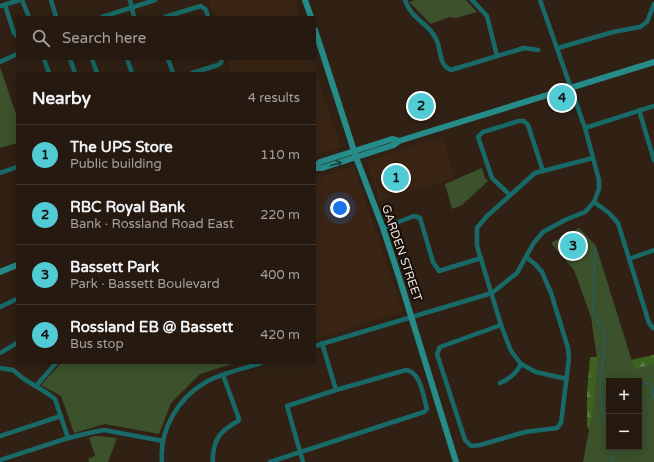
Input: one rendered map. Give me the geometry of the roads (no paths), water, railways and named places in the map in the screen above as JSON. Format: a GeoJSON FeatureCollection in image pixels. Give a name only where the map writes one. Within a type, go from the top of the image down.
{"type":"FeatureCollection","features":[{"type":"Feature","properties":{"kind":"street"},"geometry":{"type":"LineString","coordinates":[[16,35],[2,5],[21,0],[29,16]]}},
{"type":"Feature","properties":{"kind":"street"},"geometry":{"type":"LineString","coordinates":[[51,0],[56,16]]}},
{"type":"Feature","properties":{"kind":"street"},"geometry":{"type":"LineString","coordinates":[[130,0],[134,16]]}},
{"type":"Feature","properties":{"kind":"street"},"geometry":{"type":"LineString","coordinates":[[105,16],[155,0]]}},
{"type":"Feature","properties":{"kind":"street"},"geometry":{"type":"LineString","coordinates":[[305,0],[311,16]]}},
{"type":"Feature","properties":{"kind":"street"},"geometry":{"type":"LineString","coordinates":[[405,0],[407,7],[431,30],[438,42],[442,63],[446,68],[451,70],[524,48],[538,50]]}},
{"type":"Feature","properties":{"kind":"street"},"geometry":{"type":"LineString","coordinates":[[472,0],[487,16],[497,56]]}},
{"type":"Feature","properties":{"kind":"street"},"geometry":{"type":"LineString","coordinates":[[316,346],[492,293],[517,273],[533,244],[543,232],[565,220],[585,212],[594,202],[599,189],[599,180],[572,87],[540,0]]}},
{"type":"Feature","properties":{"kind":"street"},"geometry":{"type":"LineString","coordinates":[[558,48],[613,32],[640,27],[647,22],[654,3],[651,0]]}},
{"type":"Feature","properties":{"kind":"street"},"geometry":{"type":"LineString","coordinates":[[168,16],[201,6],[206,10],[208,16]]}},
{"type":"Feature","properties":{"kind":"street","name":"GARDEN STREET"},"geometry":{"type":"LineString","coordinates":[[316,33],[355,155],[383,228],[456,462]]}},
{"type":"Feature","properties":{"kind":"street"},"geometry":{"type":"LineString","coordinates":[[1,60],[16,54]]}},
{"type":"Feature","properties":{"kind":"street"},"geometry":{"type":"LineString","coordinates":[[44,60],[49,72]]}},
{"type":"Feature","properties":{"kind":"street"},"geometry":{"type":"LineString","coordinates":[[70,60],[75,72]]}},
{"type":"Feature","properties":{"kind":"street"},"geometry":{"type":"LineString","coordinates":[[92,60],[95,72]]}},
{"type":"Feature","properties":{"kind":"street"},"geometry":{"type":"LineString","coordinates":[[127,60],[132,72]]}},
{"type":"Feature","properties":{"kind":"street"},"geometry":{"type":"LineString","coordinates":[[168,60],[173,72]]}},
{"type":"Feature","properties":{"kind":"street"},"geometry":{"type":"LineString","coordinates":[[195,72],[218,65],[222,60]]}},
{"type":"Feature","properties":{"kind":"street"},"geometry":{"type":"LineString","coordinates":[[316,167],[322,168],[355,155],[394,145],[399,141],[654,62]]}},
{"type":"Feature","properties":{"kind":"street"},"geometry":{"type":"LineString","coordinates":[[585,128],[654,106]]}},
{"type":"Feature","properties":{"kind":"street"},"geometry":{"type":"LineString","coordinates":[[640,110],[654,160]]}},
{"type":"Feature","properties":{"kind":"street"},"geometry":{"type":"LineString","coordinates":[[510,195],[492,178],[478,137],[483,132],[519,121],[524,121],[528,125],[543,171]]}},
{"type":"Feature","properties":{"kind":"street"},"geometry":{"type":"LineString","coordinates":[[567,379],[536,372],[521,364],[511,351],[501,325],[477,246],[477,228],[487,216],[535,173],[593,158]]}},
{"type":"Feature","properties":{"kind":"street"},"geometry":{"type":"LineString","coordinates":[[0,173],[16,167]]}},
{"type":"Feature","properties":{"kind":"street"},"geometry":{"type":"LineString","coordinates":[[594,202],[609,213],[618,223],[649,324],[654,328]]}},
{"type":"Feature","properties":{"kind":"street"},"geometry":{"type":"LineString","coordinates":[[383,228],[414,216],[420,218],[433,262],[439,271],[481,258]]}},
{"type":"Feature","properties":{"kind":"street"},"geometry":{"type":"LineString","coordinates":[[629,259],[654,250]]}},
{"type":"Feature","properties":{"kind":"street"},"geometry":{"type":"LineString","coordinates":[[501,325],[440,347],[437,354],[465,440],[471,446],[480,445],[525,432],[557,428],[561,423],[569,358],[568,348],[551,293],[542,272],[526,257]]}},
{"type":"Feature","properties":{"kind":"street"},"geometry":{"type":"LineString","coordinates":[[0,272],[16,266]]}},
{"type":"Feature","properties":{"kind":"street"},"geometry":{"type":"LineString","coordinates":[[0,307],[16,299]]}},
{"type":"Feature","properties":{"kind":"street"},"geometry":{"type":"LineString","coordinates":[[322,343],[336,390]]}},
{"type":"Feature","properties":{"kind":"street"},"geometry":{"type":"LineString","coordinates":[[0,353],[16,344]]}},
{"type":"Feature","properties":{"kind":"street"},"geometry":{"type":"LineString","coordinates":[[36,386],[55,364]]}},
{"type":"Feature","properties":{"kind":"street"},"geometry":{"type":"LineString","coordinates":[[162,462],[162,441],[169,423],[180,404],[193,390],[207,382],[258,364]]}},
{"type":"Feature","properties":{"kind":"street"},"geometry":{"type":"LineString","coordinates":[[500,383],[509,379],[517,372],[521,364]]}},
{"type":"Feature","properties":{"kind":"street"},"geometry":{"type":"LineString","coordinates":[[0,368],[13,370],[55,399],[68,438]]}},
{"type":"Feature","properties":{"kind":"street"},"geometry":{"type":"LineString","coordinates":[[270,462],[300,453],[424,412],[427,409],[417,377],[411,371],[406,370],[287,406],[300,453],[303,462]]}},
{"type":"Feature","properties":{"kind":"street"},"geometry":{"type":"LineString","coordinates":[[213,462],[214,444],[225,429],[238,422],[239,418],[223,376]]}},
{"type":"Feature","properties":{"kind":"street"},"geometry":{"type":"LineString","coordinates":[[0,436],[61,416]]}},
{"type":"Feature","properties":{"kind":"street"},"geometry":{"type":"LineString","coordinates":[[0,460],[68,438],[104,430],[162,441]]}},
{"type":"Feature","properties":{"kind":"street"},"geometry":{"type":"LineString","coordinates":[[11,456],[13,462]]}},
{"type":"Feature","properties":{"kind":"waterway"},"geometry":{"type":"LineString","coordinates":[[595,248],[593,312],[605,335],[600,391],[603,414],[606,418]]}},
{"type":"Feature","properties":{"kind":"waterway"},"geometry":{"type":"LineString","coordinates":[[642,384],[647,383],[652,387],[654,399]]}},
{"type":"Feature","properties":{"kind":"waterway"},"geometry":{"type":"LineString","coordinates":[[611,462],[613,450]]}},
{"type":"Feature","properties":{"kind":"place","name":"Rossland EB @ Bassett"},"geometry":{"type":"Point","coordinates":[562,98]}},
{"type":"Feature","properties":{"kind":"place","name":"RBC Royal Bank"},"geometry":{"type":"Point","coordinates":[421,106]}},
{"type":"Feature","properties":{"kind":"place","name":"The UPS Store"},"geometry":{"type":"Point","coordinates":[396,178]}},
{"type":"Feature","properties":{"kind":"place","name":"Bassett Park"},"geometry":{"type":"Point","coordinates":[573,246]}}]}
